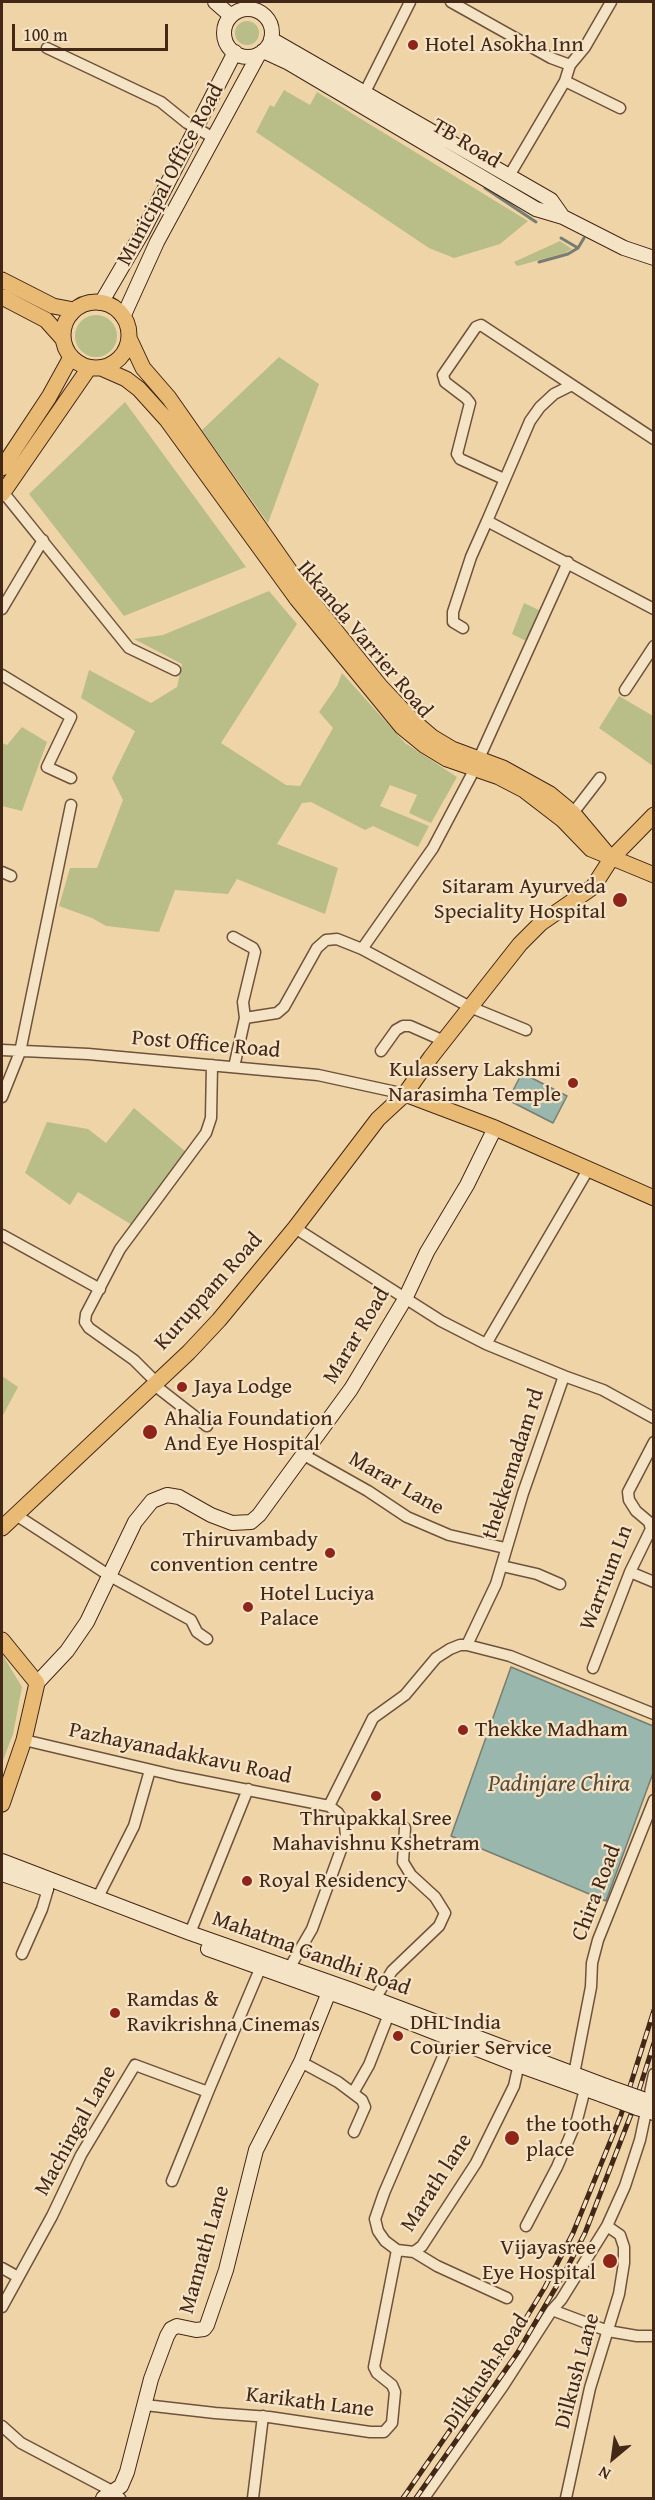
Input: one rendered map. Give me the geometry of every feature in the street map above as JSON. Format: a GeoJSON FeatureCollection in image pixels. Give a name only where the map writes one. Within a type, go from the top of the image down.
{"type":"FeatureCollection","features":[{"type":"Feature","properties":{"kind":"main road"},"geometry":{"type":"LineString","coordinates":[[215,2],[231,16]]}},
{"type":"Feature","properties":{"kind":"main road"},"geometry":{"type":"LineString","coordinates":[[246,5],[252,9],[266,8],[271,26],[271,39],[261,53],[247,56],[235,52],[227,44],[225,29],[231,16],[246,5]]}},
{"type":"Feature","properties":{"kind":"main road"},"geometry":{"type":"LineString","coordinates":[[271,39],[550,200],[563,217]]}},
{"type":"Feature","properties":{"kind":"main road"},"geometry":{"type":"LineString","coordinates":[[101,303],[142,233],[235,52]]}},
{"type":"Feature","properties":{"kind":"main road","name":"Municipal Office Road"},"geometry":{"type":"LineString","coordinates":[[123,317],[158,242],[261,53]]}},
{"type":"Feature","properties":{"kind":"main road","name":"TB Road"},"geometry":{"type":"LineString","coordinates":[[261,53],[289,63],[536,209],[563,217],[624,248],[654,258]]}},
{"type":"Feature","properties":{"kind":"main road"},"geometry":{"type":"LineString","coordinates":[[2,280],[53,306],[74,310]]}},
{"type":"Feature","properties":{"kind":"main road"},"geometry":{"type":"LineString","coordinates":[[2,297],[46,320],[63,339],[71,357],[95,368],[111,365],[120,358],[129,338],[128,327],[116,309],[101,303],[90,302],[74,310],[67,318],[63,339]]}},
{"type":"Feature","properties":{"kind":"main road","name":"Ikkanda Varrier Road"},"geometry":{"type":"LineString","coordinates":[[129,338],[142,368],[169,398],[306,594],[380,686],[411,719],[432,737],[476,765],[524,790],[563,820],[583,843],[611,859]]}},
{"type":"Feature","properties":{"kind":"main road"},"geometry":{"type":"LineString","coordinates":[[2,468],[49,397],[71,357]]}},
{"type":"Feature","properties":{"kind":"main road"},"geometry":{"type":"LineString","coordinates":[[2,493],[95,368]]}},
{"type":"Feature","properties":{"kind":"main road","name":"Ikkanda Varrier Road"},"geometry":{"type":"LineString","coordinates":[[95,368],[126,380],[139,389],[167,420],[297,599],[402,727],[424,745],[476,765],[503,768],[528,780],[573,813],[611,859]]}},
{"type":"Feature","properties":{"kind":"main road","name":"Kuruppam Road"},"geometry":{"type":"LineString","coordinates":[[2,1528],[189,1352],[219,1320],[295,1228],[378,1119],[405,1094],[470,1007],[533,930],[593,887],[611,859],[654,815]]}},
{"type":"Feature","properties":{"kind":"main road"},"geometry":{"type":"LineString","coordinates":[[611,859],[654,875]]}},
{"type":"Feature","properties":{"kind":"main road"},"geometry":{"type":"LineString","coordinates":[[405,1094],[495,1128],[654,1198]]}},
{"type":"Feature","properties":{"kind":"main road","name":"Marar Road"},"geometry":{"type":"LineString","coordinates":[[37,1683],[67,1651],[87,1622],[135,1521],[152,1501],[167,1495],[179,1497],[211,1515],[232,1523],[251,1522],[259,1515],[351,1389],[405,1299],[427,1252],[466,1185],[495,1128]]}},
{"type":"Feature","properties":{"kind":"main road"},"geometry":{"type":"LineString","coordinates":[[2,1640],[37,1683],[24,1740],[2,1803]]}},
{"type":"Feature","properties":{"kind":"main road","name":"Mahatma Gandhi Road"},"geometry":{"type":"LineString","coordinates":[[2,1861],[287,1972],[375,1999],[585,2089],[604,2090]]}},
{"type":"Feature","properties":{"kind":"main road","name":"Mahatma Gandhi Road"},"geometry":{"type":"LineString","coordinates":[[2,1874],[48,1889],[260,1969],[287,1972]]}},
{"type":"Feature","properties":{"kind":"main road","name":"Mahatma Gandhi Road"},"geometry":{"type":"LineString","coordinates":[[330,1987],[389,2014],[451,2038],[574,2074],[604,2090]]}},
{"type":"Feature","properties":{"kind":"main road","name":"Mannath Lane"},"geometry":{"type":"LineString","coordinates":[[112,2496],[121,2486],[127,2472],[160,2353],[171,2329],[183,2326],[204,2329],[207,2325],[226,2270],[256,2150],[301,2062],[330,1987]]}},
{"type":"Feature","properties":{"kind":"main road"},"geometry":{"type":"LineString","coordinates":[[604,2090],[647,2106]]}},
{"type":"Feature","properties":{"kind":"street"},"geometry":{"type":"LineString","coordinates":[[365,92],[410,2]]}},
{"type":"Feature","properties":{"kind":"street"},"geometry":{"type":"LineString","coordinates":[[451,2],[542,53],[570,65]]}},
{"type":"Feature","properties":{"kind":"street"},"geometry":{"type":"LineString","coordinates":[[509,176],[565,81],[570,65],[585,48],[611,2]]}},
{"type":"Feature","properties":{"kind":"street"},"geometry":{"type":"LineString","coordinates":[[47,48],[161,102],[214,138]]}},
{"type":"Feature","properties":{"kind":"street"},"geometry":{"type":"LineString","coordinates":[[565,81],[620,108]]}},
{"type":"Feature","properties":{"kind":"street"},"geometry":{"type":"LineString","coordinates":[[504,480],[460,459],[457,454],[470,403],[445,382],[443,375],[476,327],[486,326],[654,439]]}},
{"type":"Feature","properties":{"kind":"street"},"geometry":{"type":"LineString","coordinates":[[463,628],[453,622],[453,612],[471,557],[518,445],[540,407],[554,394],[572,385]]}},
{"type":"Feature","properties":{"kind":"street"},"geometry":{"type":"LineString","coordinates":[[2,493],[43,540],[129,648],[175,670]]}},
{"type":"Feature","properties":{"kind":"street"},"geometry":{"type":"LineString","coordinates":[[487,521],[654,609]]}},
{"type":"Feature","properties":{"kind":"street"},"geometry":{"type":"LineString","coordinates":[[2,609],[43,540]]}},
{"type":"Feature","properties":{"kind":"street"},"geometry":{"type":"LineString","coordinates":[[362,949],[433,848],[476,765],[567,562]]}},
{"type":"Feature","properties":{"kind":"street"},"geometry":{"type":"LineString","coordinates":[[625,690],[654,646]]}},
{"type":"Feature","properties":{"kind":"street"},"geometry":{"type":"LineString","coordinates":[[2,675],[71,717],[47,767],[71,778]]}},
{"type":"Feature","properties":{"kind":"street"},"geometry":{"type":"LineString","coordinates":[[573,813],[600,778]]}},
{"type":"Feature","properties":{"kind":"street"},"geometry":{"type":"LineString","coordinates":[[2,1097],[20,1052],[71,805]]}},
{"type":"Feature","properties":{"kind":"street"},"geometry":{"type":"LineString","coordinates":[[233,938],[253,948],[255,952],[243,1002],[245,1018],[234,1067]]}},
{"type":"Feature","properties":{"kind":"street"},"geometry":{"type":"LineString","coordinates":[[245,1018],[277,1013],[284,1007],[317,948],[326,940],[337,939],[362,949],[470,1007],[526,1030]]}},
{"type":"Feature","properties":{"kind":"street"},"geometry":{"type":"LineString","coordinates":[[381,1051],[396,1030],[403,1026],[410,1026],[444,1041]]}},
{"type":"Feature","properties":{"kind":"street","name":"Post Office Road"},"geometry":{"type":"LineString","coordinates":[[2,1050],[88,1054],[318,1075],[405,1094]]}},
{"type":"Feature","properties":{"kind":"street"},"geometry":{"type":"LineString","coordinates":[[207,1426],[154,1383],[134,1360],[89,1328],[85,1322],[86,1314],[120,1249],[206,1133],[211,1118],[212,1065]]}},
{"type":"Feature","properties":{"kind":"street"},"geometry":{"type":"LineString","coordinates":[[486,1344],[589,1168]]}},
{"type":"Feature","properties":{"kind":"street","name":"thekkemadam rd"},"geometry":{"type":"LineString","coordinates":[[295,1228],[441,1321],[486,1344],[564,1376],[502,1566],[467,1645]]}},
{"type":"Feature","properties":{"kind":"street"},"geometry":{"type":"LineString","coordinates":[[2,1235],[100,1289]]}},
{"type":"Feature","properties":{"kind":"street"},"geometry":{"type":"LineString","coordinates":[[564,1376],[603,1390],[654,1418]]}},
{"type":"Feature","properties":{"kind":"street","name":"Warrium Ln"},"geometry":{"type":"LineString","coordinates":[[593,1668],[630,1572],[651,1529],[649,1522],[636,1511],[629,1500],[628,1492],[654,1442]]}},
{"type":"Feature","properties":{"kind":"street","name":"Marar Lane"},"geometry":{"type":"LineString","coordinates":[[304,1455],[368,1491],[407,1517],[449,1536],[506,1548]]}},
{"type":"Feature","properties":{"kind":"street"},"geometry":{"type":"LineString","coordinates":[[636,1511],[654,1515]]}},
{"type":"Feature","properties":{"kind":"street"},"geometry":{"type":"LineString","coordinates":[[16,1515],[110,1576],[191,1620],[197,1632],[207,1639]]}},
{"type":"Feature","properties":{"kind":"street"},"geometry":{"type":"LineString","coordinates":[[502,1566],[560,1584]]}},
{"type":"Feature","properties":{"kind":"street"},"geometry":{"type":"LineString","coordinates":[[630,1572],[654,1582]]}},
{"type":"Feature","properties":{"kind":"street"},"geometry":{"type":"LineString","coordinates":[[287,1972],[312,1929],[346,1836],[345,1824],[338,1813],[329,1806],[373,1718],[405,1695],[436,1658],[450,1649],[467,1645],[510,1656],[654,1714]]}},
{"type":"Feature","properties":{"kind":"street","name":"Pazhayanadakkavu Road"},"geometry":{"type":"LineString","coordinates":[[24,1740],[150,1770],[329,1806]]}},
{"type":"Feature","properties":{"kind":"street"},"geometry":{"type":"LineString","coordinates":[[98,1899],[134,1826],[150,1770]]}},
{"type":"Feature","properties":{"kind":"street"},"geometry":{"type":"LineString","coordinates":[[190,1933],[248,1789]]}},
{"type":"Feature","properties":{"kind":"street","name":"Chira Road"},"geometry":{"type":"LineString","coordinates":[[574,2074],[591,1987],[592,1963],[596,1947],[654,1800]]}},
{"type":"Feature","properties":{"kind":"street"},"geometry":{"type":"LineString","coordinates":[[375,1999],[392,1971],[439,1926],[445,1913],[435,1897],[411,1875],[403,1862],[405,1828]]}},
{"type":"Feature","properties":{"kind":"street"},"geometry":{"type":"LineString","coordinates":[[22,1954],[42,1910],[48,1889]]}},
{"type":"Feature","properties":{"kind":"street"},"geometry":{"type":"LineString","coordinates":[[172,2181],[260,1969]]}},
{"type":"Feature","properties":{"kind":"street"},"geometry":{"type":"LineString","coordinates":[[353,2093],[369,2065],[389,2014]]}},
{"type":"Feature","properties":{"kind":"street","name":"Marath lane"},"geometry":{"type":"LineString","coordinates":[[451,2038],[375,2219],[378,2231],[385,2241],[397,2250],[414,2252],[422,2246],[476,2163],[514,2086],[520,2060]]}},
{"type":"Feature","properties":{"kind":"street"},"geometry":{"type":"LineString","coordinates":[[301,2062],[362,2100],[365,2107],[354,2132]]}},
{"type":"Feature","properties":{"kind":"street","name":"Machingal Lane"},"geometry":{"type":"LineString","coordinates":[[2,2307],[86,2146],[135,2065],[208,2092]]}},
{"type":"Feature","properties":{"kind":"street","name":"Dilkhush Road"},"geometry":{"type":"LineString","coordinates":[[424,2499],[561,2300],[606,2226],[625,2186],[654,2074]]}},
{"type":"Feature","properties":{"kind":"street"},"geometry":{"type":"LineString","coordinates":[[526,2226],[557,2167],[577,2120],[585,2089]]}},
{"type":"Feature","properties":{"kind":"street","name":"Dilkush Lane"},"geometry":{"type":"LineString","coordinates":[[566,2499],[590,2388],[619,2294],[624,2247],[620,2235],[606,2226]]}},
{"type":"Feature","properties":{"kind":"street","name":"Karikath Lane"},"geometry":{"type":"LineString","coordinates":[[145,2405],[263,2416],[370,2432],[384,2432],[389,2429],[395,2392],[392,2385],[377,2373],[374,2367],[397,2250]]}},
{"type":"Feature","properties":{"kind":"street"},"geometry":{"type":"LineString","coordinates":[[414,2252],[437,2266],[507,2298]]}},
{"type":"Feature","properties":{"kind":"street"},"geometry":{"type":"LineString","coordinates":[[2,2268],[18,2277]]}},
{"type":"Feature","properties":{"kind":"street"},"geometry":{"type":"LineString","coordinates":[[552,2310],[608,2331],[637,2337],[654,2336]]}},
{"type":"Feature","properties":{"kind":"street"},"geometry":{"type":"LineString","coordinates":[[253,2499],[263,2416]]}},
{"type":"Feature","properties":{"kind":"street"},"geometry":{"type":"LineString","coordinates":[[2,2426],[21,2443],[112,2496]]}},
{"type":"Feature","properties":{"kind":"green space"},"geometry":{"type":"Polygon","coordinates":[[[247,21],[256,24],[259,33],[256,42],[247,45],[238,42],[235,33],[238,24],[247,21]]]}},
{"type":"Feature","properties":{"kind":"green space"},"geometry":{"type":"Polygon","coordinates":[[[284,90],[310,105],[317,92],[528,221],[500,244],[454,258],[429,248],[256,132],[270,105],[274,107],[284,90]]]}},
{"type":"Feature","properties":{"kind":"green space"},"geometry":{"type":"Polygon","coordinates":[[[560,241],[572,249],[517,266],[514,262],[560,241]]]}},
{"type":"Feature","properties":{"kind":"green space"},"geometry":{"type":"Polygon","coordinates":[[[96,315],[104,316],[111,321],[116,328],[116,344],[111,351],[104,356],[96,357],[88,356],[81,351],[76,344],[75,336],[76,328],[81,321],[88,316],[96,315]]]}},
{"type":"Feature","properties":{"kind":"green space"},"geometry":{"type":"Polygon","coordinates":[[[279,357],[319,384],[268,523],[202,430],[279,357]]]}},
{"type":"Feature","properties":{"kind":"green space"},"geometry":{"type":"Polygon","coordinates":[[[125,402],[246,567],[124,616],[29,494],[125,402]]]}},
{"type":"Feature","properties":{"kind":"green space"},"geometry":{"type":"Polygon","coordinates":[[[269,591],[297,624],[221,743],[286,785],[300,786],[333,728],[319,712],[337,686],[342,673],[405,743],[457,777],[431,823],[409,813],[417,795],[390,785],[380,806],[429,826],[418,847],[373,826],[365,830],[311,802],[302,803],[277,844],[338,868],[325,914],[237,879],[228,894],[175,890],[159,932],[106,926],[92,918],[59,906],[70,868],[97,868],[123,800],[112,778],[135,731],[81,698],[89,670],[151,703],[177,687],[182,664],[134,639],[163,635],[269,591]]]}},
{"type":"Feature","properties":{"kind":"green space"},"geometry":{"type":"Polygon","coordinates":[[[524,603],[541,611],[526,641],[512,634],[524,603]]]}},
{"type":"Feature","properties":{"kind":"green space"},"geometry":{"type":"Polygon","coordinates":[[[619,696],[653,716],[653,766],[599,728],[619,696]]]}},
{"type":"Feature","properties":{"kind":"green space"},"geometry":{"type":"Polygon","coordinates":[[[22,727],[47,742],[22,811],[2,806],[2,743],[7,745],[22,727]]]}},
{"type":"Feature","properties":{"kind":"green space"},"geometry":{"type":"Polygon","coordinates":[[[134,1108],[186,1152],[132,1225],[78,1192],[70,1205],[25,1173],[47,1122],[88,1129],[106,1143],[134,1108]]]}},
{"type":"Feature","properties":{"kind":"green space"},"geometry":{"type":"Polygon","coordinates":[[[2,1376],[18,1387],[2,1417],[2,1376]]]}},
{"type":"Feature","properties":{"kind":"green space"},"geometry":{"type":"Polygon","coordinates":[[[2,1654],[22,1687],[13,1734],[2,1763],[2,1654]]]}},
{"type":"Feature","properties":{"kind":"water"},"geometry":{"type":"Polygon","coordinates":[[[522,1073],[567,1096],[553,1123],[508,1100],[522,1073]]]}},
{"type":"Feature","properties":{"kind":"water","name":"Padinjare Chira"},"geometry":{"type":"Polygon","coordinates":[[[511,1667],[653,1726],[653,1773],[606,1901],[451,1836],[511,1667]]]}},
{"type":"Feature","properties":{"kind":"waterway"},"geometry":{"type":"LineString","coordinates":[[485,188],[536,222]]}},
{"type":"Feature","properties":{"kind":"waterway"},"geometry":{"type":"LineString","coordinates":[[561,238],[578,248]]}},
{"type":"Feature","properties":{"kind":"waterway"},"geometry":{"type":"LineString","coordinates":[[539,262],[568,254],[578,248],[584,238]]}},
{"type":"Feature","properties":{"kind":"railway"},"geometry":{"type":"LineString","coordinates":[[403,2498],[512,2341],[545,2287],[573,2233],[621,2115],[654,2010]]}},
{"type":"Feature","properties":{"kind":"railway"},"geometry":{"type":"LineString","coordinates":[[416,2498],[518,2352],[566,2270],[585,2233],[632,2112],[654,2043]]}},
{"type":"Feature","properties":{"kind":"place","name":"Hotel Asokha Inn"},"geometry":{"type":"Point","coordinates":[413,45]}},
{"type":"Feature","properties":{"kind":"place","name":"Sitaram Ayurveda Speciality Hospital"},"geometry":{"type":"Point","coordinates":[620,900]}},
{"type":"Feature","properties":{"kind":"place","name":"Kulassery Lakshmi Narasimha Temple"},"geometry":{"type":"Point","coordinates":[573,1083]}},
{"type":"Feature","properties":{"kind":"place","name":"Jaya Lodge"},"geometry":{"type":"Point","coordinates":[182,1387]}},
{"type":"Feature","properties":{"kind":"place","name":"Ahalia Foundation And Eye Hospital"},"geometry":{"type":"Point","coordinates":[150,1432]}},
{"type":"Feature","properties":{"kind":"place","name":"Thiruvambady convention centre"},"geometry":{"type":"Point","coordinates":[330,1553]}},
{"type":"Feature","properties":{"kind":"place","name":"Hotel Luciya Palace"},"geometry":{"type":"Point","coordinates":[248,1607]}},
{"type":"Feature","properties":{"kind":"place","name":"Thekke Madham"},"geometry":{"type":"Point","coordinates":[463,1730]}},
{"type":"Feature","properties":{"kind":"place","name":"Thrupakkal Sree Mahavishnu Kshetram"},"geometry":{"type":"Point","coordinates":[376,1796]}},
{"type":"Feature","properties":{"kind":"place","name":"Royal Residency"},"geometry":{"type":"Point","coordinates":[247,1881]}},
{"type":"Feature","properties":{"kind":"place","name":"Ramdas & Ravikrishna Cinemas"},"geometry":{"type":"Point","coordinates":[115,2013]}},
{"type":"Feature","properties":{"kind":"place","name":"DHL India Courier Service"},"geometry":{"type":"Point","coordinates":[398,2036]}},
{"type":"Feature","properties":{"kind":"place","name":"the tooth place"},"geometry":{"type":"Point","coordinates":[512,2138]}},
{"type":"Feature","properties":{"kind":"place","name":"Vijayasree Eye Hospital"},"geometry":{"type":"Point","coordinates":[610,2261]}}]}
